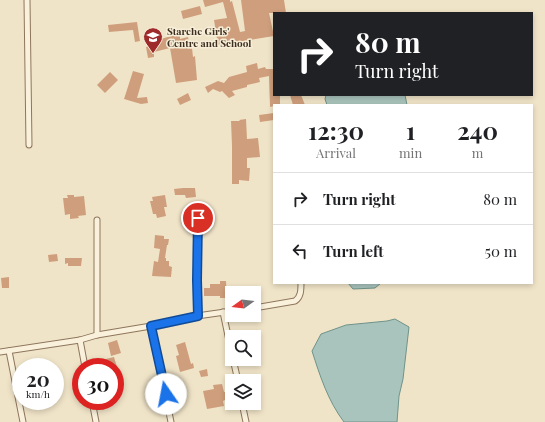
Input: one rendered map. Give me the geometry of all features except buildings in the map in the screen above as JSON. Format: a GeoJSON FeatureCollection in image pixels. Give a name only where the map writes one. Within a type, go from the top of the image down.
{"type":"FeatureCollection","features":[{"type":"Feature","properties":{"kind":"street"},"geometry":{"type":"LineString","coordinates":[[27,0],[29,145]]}},
{"type":"Feature","properties":{"kind":"street"},"geometry":{"type":"LineString","coordinates":[[198,218],[198,316]]}},
{"type":"Feature","properties":{"kind":"street"},"geometry":{"type":"LineString","coordinates":[[97,220],[97,335]]}},
{"type":"Feature","properties":{"kind":"street"},"geometry":{"type":"LineString","coordinates":[[261,307],[299,299],[301,294],[300,284]]}},
{"type":"Feature","properties":{"kind":"street"},"geometry":{"type":"LineString","coordinates":[[0,352],[9,352],[80,340],[97,335],[223,312],[227,330]]}},
{"type":"Feature","properties":{"kind":"street"},"geometry":{"type":"LineString","coordinates":[[151,326],[172,422]]}},
{"type":"Feature","properties":{"kind":"street"},"geometry":{"type":"LineString","coordinates":[[80,340],[83,358]]}},
{"type":"Feature","properties":{"kind":"street"},"geometry":{"type":"LineString","coordinates":[[9,352],[23,422]]}},
{"type":"Feature","properties":{"kind":"street"},"geometry":{"type":"LineString","coordinates":[[94,410],[96,422]]}},
{"type":"Feature","properties":{"kind":"street"},"geometry":{"type":"LineString","coordinates":[[243,410],[246,422]]}},
{"type":"Feature","properties":{"kind":"water"},"geometry":{"type":"Polygon","coordinates":[[[326,96],[405,96],[407,104],[327,104],[326,96]]]}},
{"type":"Feature","properties":{"kind":"water"},"geometry":{"type":"Polygon","coordinates":[[[349,284],[380,284],[375,288],[353,289],[349,284]]]}},
{"type":"Feature","properties":{"kind":"water"},"geometry":{"type":"Polygon","coordinates":[[[395,319],[409,327],[403,379],[399,396],[397,422],[344,422],[333,406],[321,379],[312,351],[321,334],[346,325],[395,319]]]}},
{"type":"Feature","properties":{"kind":"place","name":"Starehe Girls' Centre and School"},"geometry":{"type":"Point","coordinates":[153,54]}},
{"type":"Feature","properties":{"kind":"route"},"geometry":{"type":"LineString","coordinates":[[166,394],[151,326],[198,316],[198,218]]}}]}
